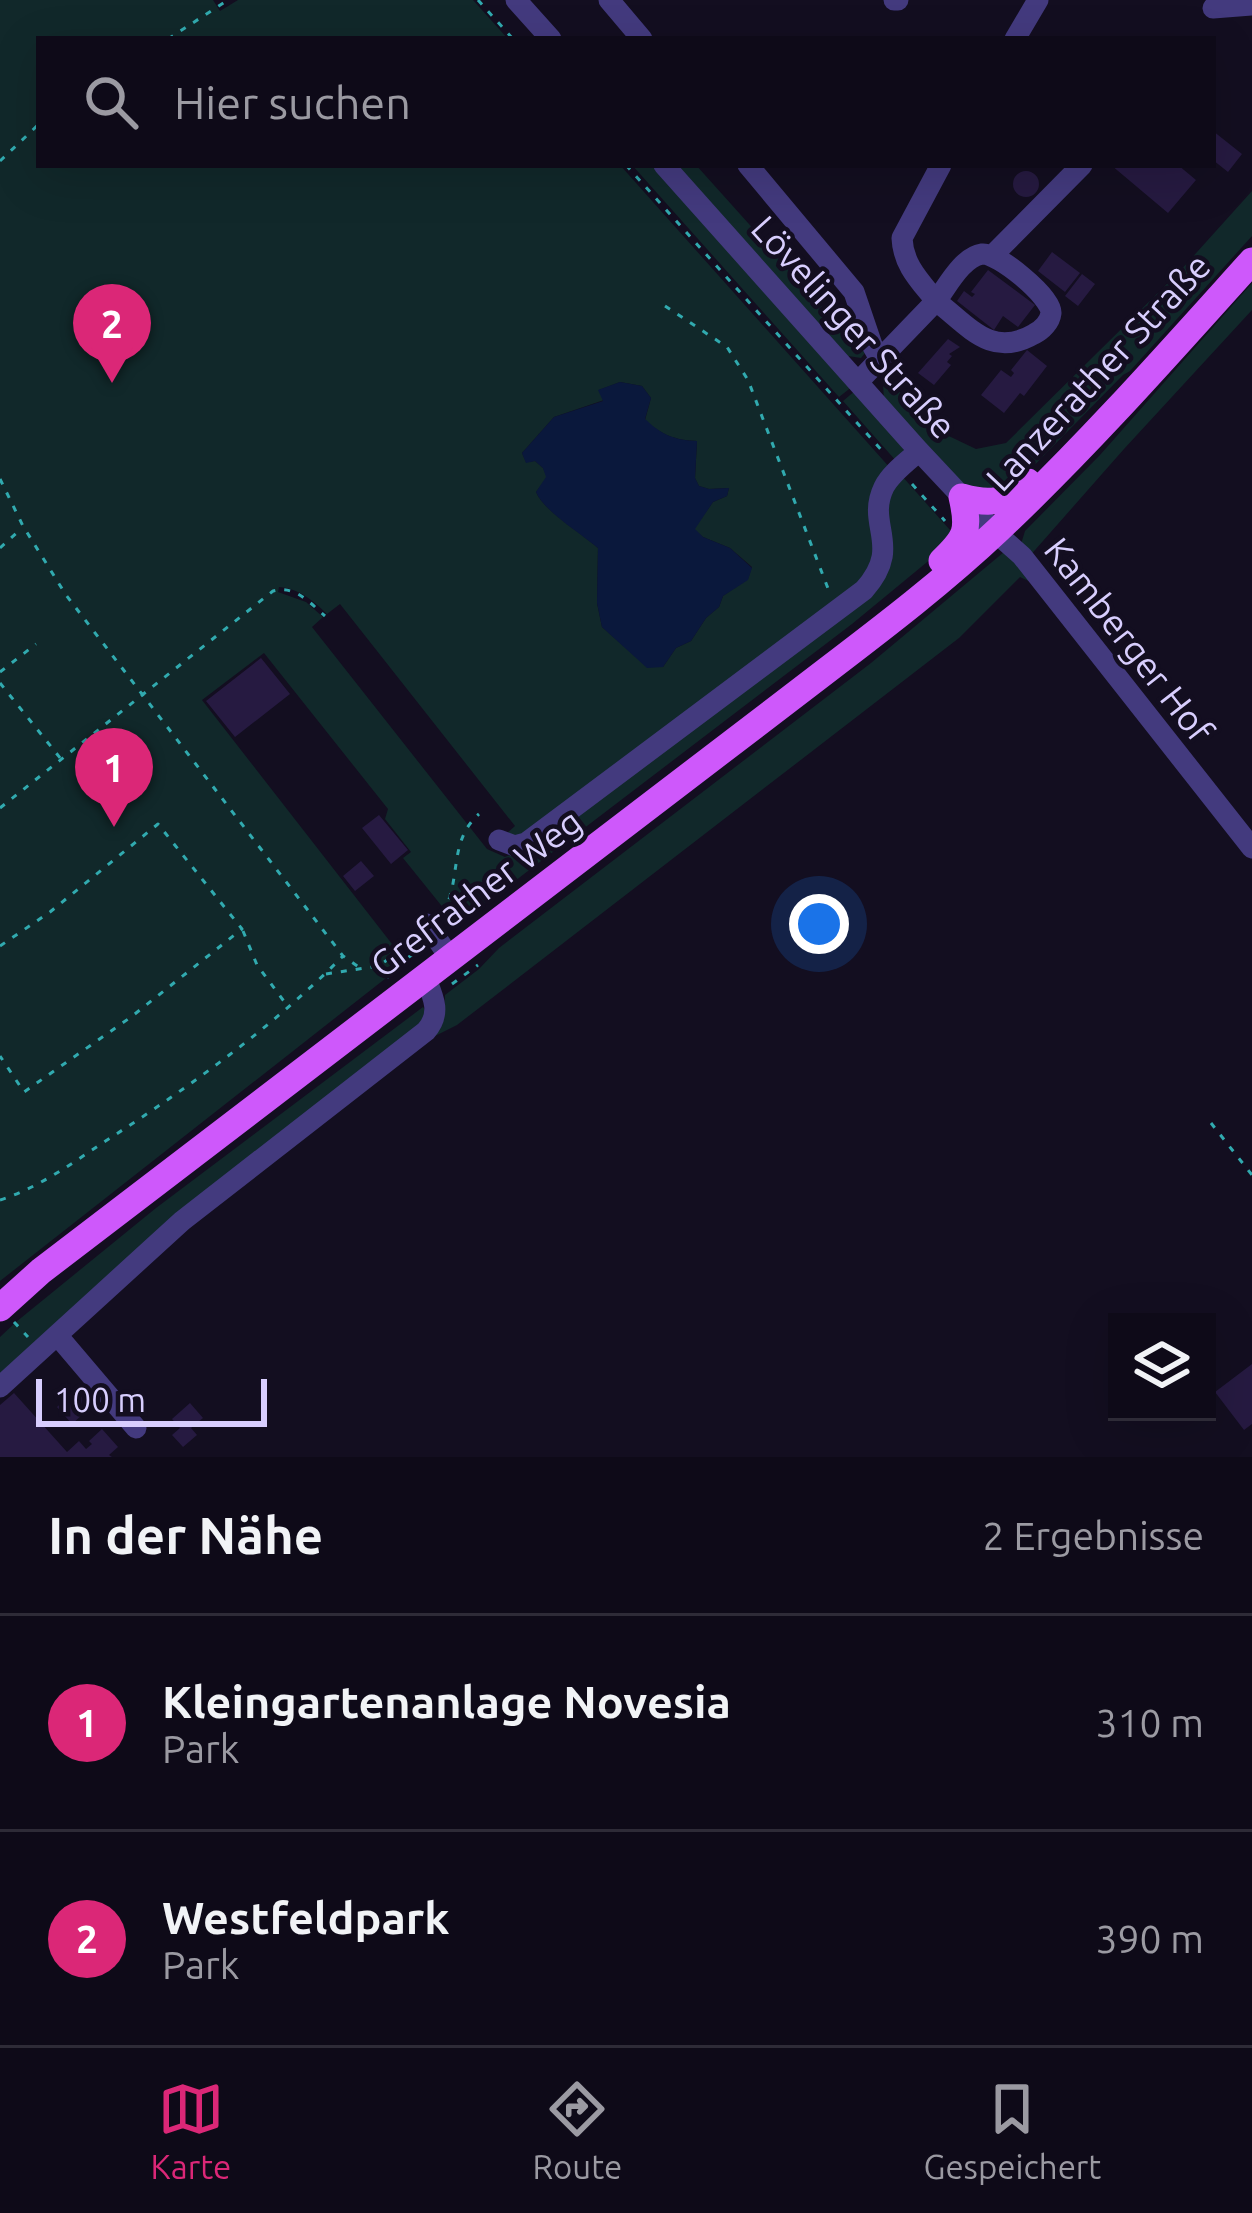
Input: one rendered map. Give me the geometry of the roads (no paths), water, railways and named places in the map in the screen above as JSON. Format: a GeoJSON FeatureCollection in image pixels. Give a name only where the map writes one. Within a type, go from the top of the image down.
{"type":"FeatureCollection","features":[{"type":"Feature","properties":{"kind":"main road","name":"Lanzerather Straße"},"geometry":{"type":"LineString","coordinates":[[996,532],[1102,426],[1252,261]]}},
{"type":"Feature","properties":{"kind":"main road"},"geometry":{"type":"LineString","coordinates":[[826,671],[834,651],[962,542],[964,506],[1001,502],[1015,495],[1064,445],[1102,426]]}},
{"type":"Feature","properties":{"kind":"main road","name":"Grefrather Weg"},"geometry":{"type":"LineString","coordinates":[[7,1314],[41,1271],[896,617],[996,532]]}},
{"type":"Feature","properties":{"kind":"street"},"geometry":{"type":"LineString","coordinates":[[516,0],[548,36]]}},
{"type":"Feature","properties":{"kind":"street"},"geometry":{"type":"LineString","coordinates":[[609,0],[639,36]]}},
{"type":"Feature","properties":{"kind":"street"},"geometry":{"type":"LineString","coordinates":[[1017,36],[1038,0]]}},
{"type":"Feature","properties":{"kind":"street"},"geometry":{"type":"LineString","coordinates":[[1213,8],[1252,5]]}},
{"type":"Feature","properties":{"kind":"street","name":"Lövelinger Straße"},"geometry":{"type":"LineString","coordinates":[[667,168],[964,506],[996,532]]}},
{"type":"Feature","properties":{"kind":"street"},"geometry":{"type":"LineString","coordinates":[[751,168],[854,292],[880,359]]}},
{"type":"Feature","properties":{"kind":"street"},"geometry":{"type":"LineString","coordinates":[[858,382],[936,302],[972,258],[982,254],[993,255],[1049,304],[1051,314],[1046,326],[1034,334],[1001,345],[989,342],[936,302],[910,268],[902,238],[939,168]]}},
{"type":"Feature","properties":{"kind":"street"},"geometry":{"type":"LineString","coordinates":[[993,255],[1079,168]]}},
{"type":"Feature","properties":{"kind":"street"},"geometry":{"type":"LineString","coordinates":[[499,840],[515,846],[526,843],[864,590],[882,564],[879,513],[887,482],[920,451]]}},
{"type":"Feature","properties":{"kind":"street","name":"Kamberger Hof"},"geometry":{"type":"LineString","coordinates":[[996,532],[1022,556],[1252,848]]}},
{"type":"Feature","properties":{"kind":"street"},"geometry":{"type":"LineString","coordinates":[[429,927],[450,958]]}},
{"type":"Feature","properties":{"kind":"street"},"geometry":{"type":"LineString","coordinates":[[0,1388],[194,1211],[426,1031],[436,1011],[425,977]]}},
{"type":"Feature","properties":{"kind":"street"},"geometry":{"type":"LineString","coordinates":[[48,1343],[136,1428]]}},
{"type":"Feature","properties":{"kind":"water"},"geometry":{"type":"Polygon","coordinates":[[[620,382],[642,386],[651,398],[645,419],[657,429],[697,441],[695,478],[699,486],[729,488],[695,529],[730,548],[752,568],[748,580],[723,596],[691,641],[676,648],[663,667],[647,668],[602,627],[597,603],[598,548],[540,499],[536,492],[546,477],[543,468],[535,461],[526,463],[522,453],[554,417],[603,401],[598,390],[620,382]]]}},
{"type":"Feature","properties":{"kind":"place","name":"Westfeldpark"},"geometry":{"type":"Point","coordinates":[112,383]}},
{"type":"Feature","properties":{"kind":"place","name":"Kleingartenanlage Novesia"},"geometry":{"type":"Point","coordinates":[114,827]}}]}
